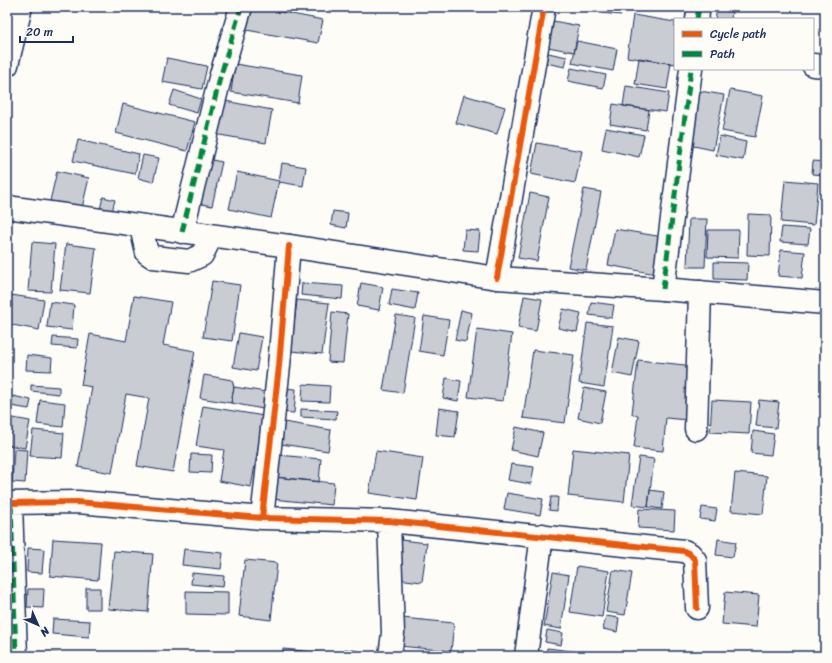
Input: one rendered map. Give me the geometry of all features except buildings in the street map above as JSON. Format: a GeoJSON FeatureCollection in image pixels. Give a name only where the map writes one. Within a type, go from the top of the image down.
{"type":"FeatureCollection","features":[{"type":"Feature","properties":{"kind":"main road"},"geometry":{"type":"LineString","coordinates":[[7,65],[22,7]]}},
{"type":"Feature","properties":{"kind":"main road"},"geometry":{"type":"LineString","coordinates":[[182,232],[218,86],[241,7]]}},
{"type":"Feature","properties":{"kind":"main road"},"geometry":{"type":"LineString","coordinates":[[497,278],[544,7]]}},
{"type":"Feature","properties":{"kind":"main road"},"geometry":{"type":"LineString","coordinates":[[697,18],[699,7]]}},
{"type":"Feature","properties":{"kind":"main road"},"geometry":{"type":"LineString","coordinates":[[814,65],[825,66]]}},
{"type":"Feature","properties":{"kind":"main road"},"geometry":{"type":"LineString","coordinates":[[662,289],[691,70]]}},
{"type":"Feature","properties":{"kind":"main road"},"geometry":{"type":"LineString","coordinates":[[7,207],[141,227],[289,246],[497,278],[662,289],[825,303]]}},
{"type":"Feature","properties":{"kind":"main road"},"geometry":{"type":"LineString","coordinates":[[141,227],[147,253],[153,257],[189,261],[202,255],[207,245],[206,235]]}},
{"type":"Feature","properties":{"kind":"main road"},"geometry":{"type":"LineString","coordinates":[[262,518],[279,366],[289,246]]}},
{"type":"Feature","properties":{"kind":"main road"},"geometry":{"type":"LineString","coordinates":[[696,429],[700,292]]}},
{"type":"Feature","properties":{"kind":"main road"},"geometry":{"type":"LineString","coordinates":[[16,656],[9,503],[78,502],[262,518],[389,521],[684,551],[690,554],[695,560],[697,608]]}},
{"type":"Feature","properties":{"kind":"main road"},"geometry":{"type":"LineString","coordinates":[[389,521],[393,634],[390,656]]}},
{"type":"Feature","properties":{"kind":"main road"},"geometry":{"type":"LineString","coordinates":[[526,656],[542,536]]}},
{"type":"Feature","properties":{"kind":"marked path"},"geometry":{"type":"LineString","coordinates":[[182,232],[220,78],[241,7]]}},
{"type":"Feature","properties":{"kind":"marked path"},"geometry":{"type":"LineString","coordinates":[[697,18],[699,7]]}},
{"type":"Feature","properties":{"kind":"marked path"},"geometry":{"type":"LineString","coordinates":[[663,289],[691,70]]}},
{"type":"Feature","properties":{"kind":"marked path"},"geometry":{"type":"LineString","coordinates":[[11,503],[16,656]]}},
{"type":"Feature","properties":{"kind":"cycle path"},"geometry":{"type":"LineString","coordinates":[[497,278],[544,7]]}},
{"type":"Feature","properties":{"kind":"cycle path"},"geometry":{"type":"LineString","coordinates":[[262,518],[279,366],[289,246]]}},
{"type":"Feature","properties":{"kind":"cycle path"},"geometry":{"type":"LineString","coordinates":[[7,503],[78,502],[262,518],[389,521],[684,551],[690,554],[695,560],[697,608]]}}]}
